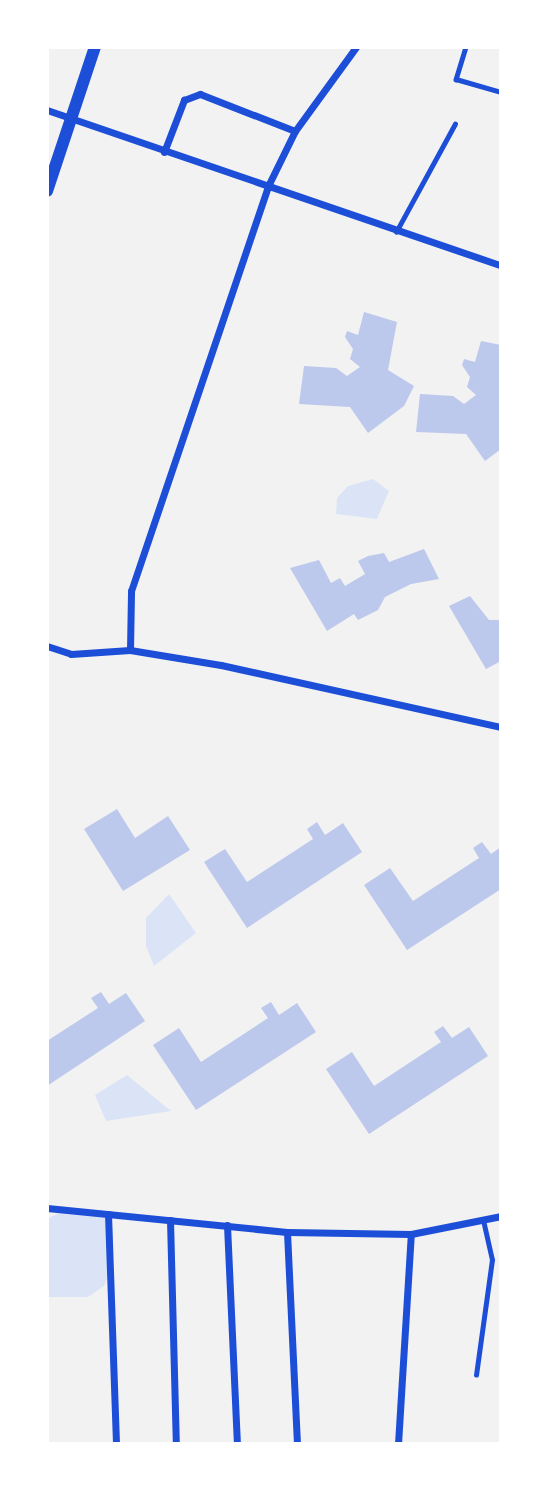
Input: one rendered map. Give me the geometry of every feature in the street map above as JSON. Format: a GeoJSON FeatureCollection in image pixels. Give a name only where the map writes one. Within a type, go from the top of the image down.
{"type":"FeatureCollection","features":[{"type":"Feature","properties":{"kind":"main road"},"geometry":{"type":"LineString","coordinates":[[47,191],[95,47]]}},
{"type":"Feature","properties":{"kind":"street"},"geometry":{"type":"LineString","coordinates":[[130,650],[131,592],[208,374],[268,186],[295,131],[356,47]]}},
{"type":"Feature","properties":{"kind":"street"},"geometry":{"type":"LineString","coordinates":[[164,152],[184,100],[200,94],[295,131]]}},
{"type":"Feature","properties":{"kind":"street"},"geometry":{"type":"LineString","coordinates":[[47,110],[396,232],[499,265],[501,254]]}},
{"type":"Feature","properties":{"kind":"street"},"geometry":{"type":"LineString","coordinates":[[47,646],[71,653],[130,650],[501,727]]}},
{"type":"Feature","properties":{"kind":"street"},"geometry":{"type":"LineString","coordinates":[[47,1208],[287,1232],[411,1234],[501,1216]]}},
{"type":"Feature","properties":{"kind":"street"},"geometry":{"type":"LineString","coordinates":[[108,1214],[116,1444]]}},
{"type":"Feature","properties":{"kind":"street"},"geometry":{"type":"LineString","coordinates":[[170,1220],[176,1444]]}},
{"type":"Feature","properties":{"kind":"street"},"geometry":{"type":"LineString","coordinates":[[227,1225],[237,1444]]}},
{"type":"Feature","properties":{"kind":"street"},"geometry":{"type":"LineString","coordinates":[[287,1232],[297,1444]]}},
{"type":"Feature","properties":{"kind":"street"},"geometry":{"type":"LineString","coordinates":[[398,1444],[411,1234]]}},
{"type":"Feature","properties":{"kind":"lane"},"geometry":{"type":"LineString","coordinates":[[466,47],[456,79],[501,92]]}},
{"type":"Feature","properties":{"kind":"lane"},"geometry":{"type":"LineString","coordinates":[[396,232],[455,124]]}},
{"type":"Feature","properties":{"kind":"lane"},"geometry":{"type":"LineString","coordinates":[[476,1374],[492,1260],[483,1220]]}},
{"type":"Feature","properties":{"kind":"shaded area"},"geometry":{"type":"Polygon","coordinates":[[[373,479],[389,491],[377,519],[336,514],[337,498],[348,486],[373,479]]]}},
{"type":"Feature","properties":{"kind":"shaded area"},"geometry":{"type":"Polygon","coordinates":[[[169,894],[196,933],[154,966],[146,946],[146,918],[169,894]]]}},
{"type":"Feature","properties":{"kind":"shaded area"},"geometry":{"type":"Polygon","coordinates":[[[127,1075],[171,1111],[106,1121],[95,1095],[127,1075]]]}},
{"type":"Feature","properties":{"kind":"shaded area"},"geometry":{"type":"Polygon","coordinates":[[[69,1208],[101,1213],[113,1229],[113,1264],[104,1286],[88,1297],[47,1297],[47,1219],[69,1208]]]}},
{"type":"Feature","properties":{"kind":"building"},"geometry":{"type":"Polygon","coordinates":[[[364,312],[397,322],[388,370],[414,386],[404,406],[368,433],[350,407],[299,404],[304,366],[336,368],[347,376],[360,367],[350,359],[353,349],[345,337],[347,331],[358,335],[364,312]]]}},
{"type":"Feature","properties":{"kind":"building"},"geometry":{"type":"Polygon","coordinates":[[[481,341],[501,345],[501,449],[485,461],[466,434],[416,432],[420,394],[453,396],[464,404],[476,395],[467,387],[470,377],[462,365],[464,359],[475,362],[481,341]]]}},
{"type":"Feature","properties":{"kind":"building"},"geometry":{"type":"Polygon","coordinates":[[[424,549],[439,579],[411,584],[385,597],[378,610],[358,620],[354,614],[327,631],[290,568],[319,560],[331,583],[340,578],[345,586],[365,574],[358,561],[368,556],[384,553],[389,562],[424,549]]]}},
{"type":"Feature","properties":{"kind":"building"},"geometry":{"type":"Polygon","coordinates":[[[470,596],[489,620],[501,620],[501,661],[486,669],[449,606],[470,596]]]}},
{"type":"Feature","properties":{"kind":"building"},"geometry":{"type":"Polygon","coordinates":[[[117,809],[135,838],[168,816],[190,850],[123,891],[84,829],[117,809]]]}},
{"type":"Feature","properties":{"kind":"building"},"geometry":{"type":"Polygon","coordinates":[[[317,822],[325,835],[343,823],[362,852],[247,928],[204,862],[225,849],[247,882],[313,839],[307,829],[317,822]]]}},
{"type":"Feature","properties":{"kind":"building"},"geometry":{"type":"Polygon","coordinates":[[[482,842],[491,854],[501,847],[501,889],[407,950],[364,885],[390,868],[413,901],[479,858],[473,848],[482,842]]]}},
{"type":"Feature","properties":{"kind":"building"},"geometry":{"type":"Polygon","coordinates":[[[101,992],[109,1004],[126,993],[145,1021],[47,1086],[47,1041],[98,1008],[91,998],[101,992]]]}},
{"type":"Feature","properties":{"kind":"building"},"geometry":{"type":"Polygon","coordinates":[[[271,1002],[279,1015],[297,1003],[316,1032],[196,1110],[153,1045],[179,1028],[201,1062],[268,1018],[261,1008],[271,1002]]]}},
{"type":"Feature","properties":{"kind":"building"},"geometry":{"type":"Polygon","coordinates":[[[443,1026],[452,1038],[469,1027],[488,1056],[369,1134],[326,1069],[352,1052],[374,1086],[441,1042],[434,1032],[443,1026]]]}}]}
